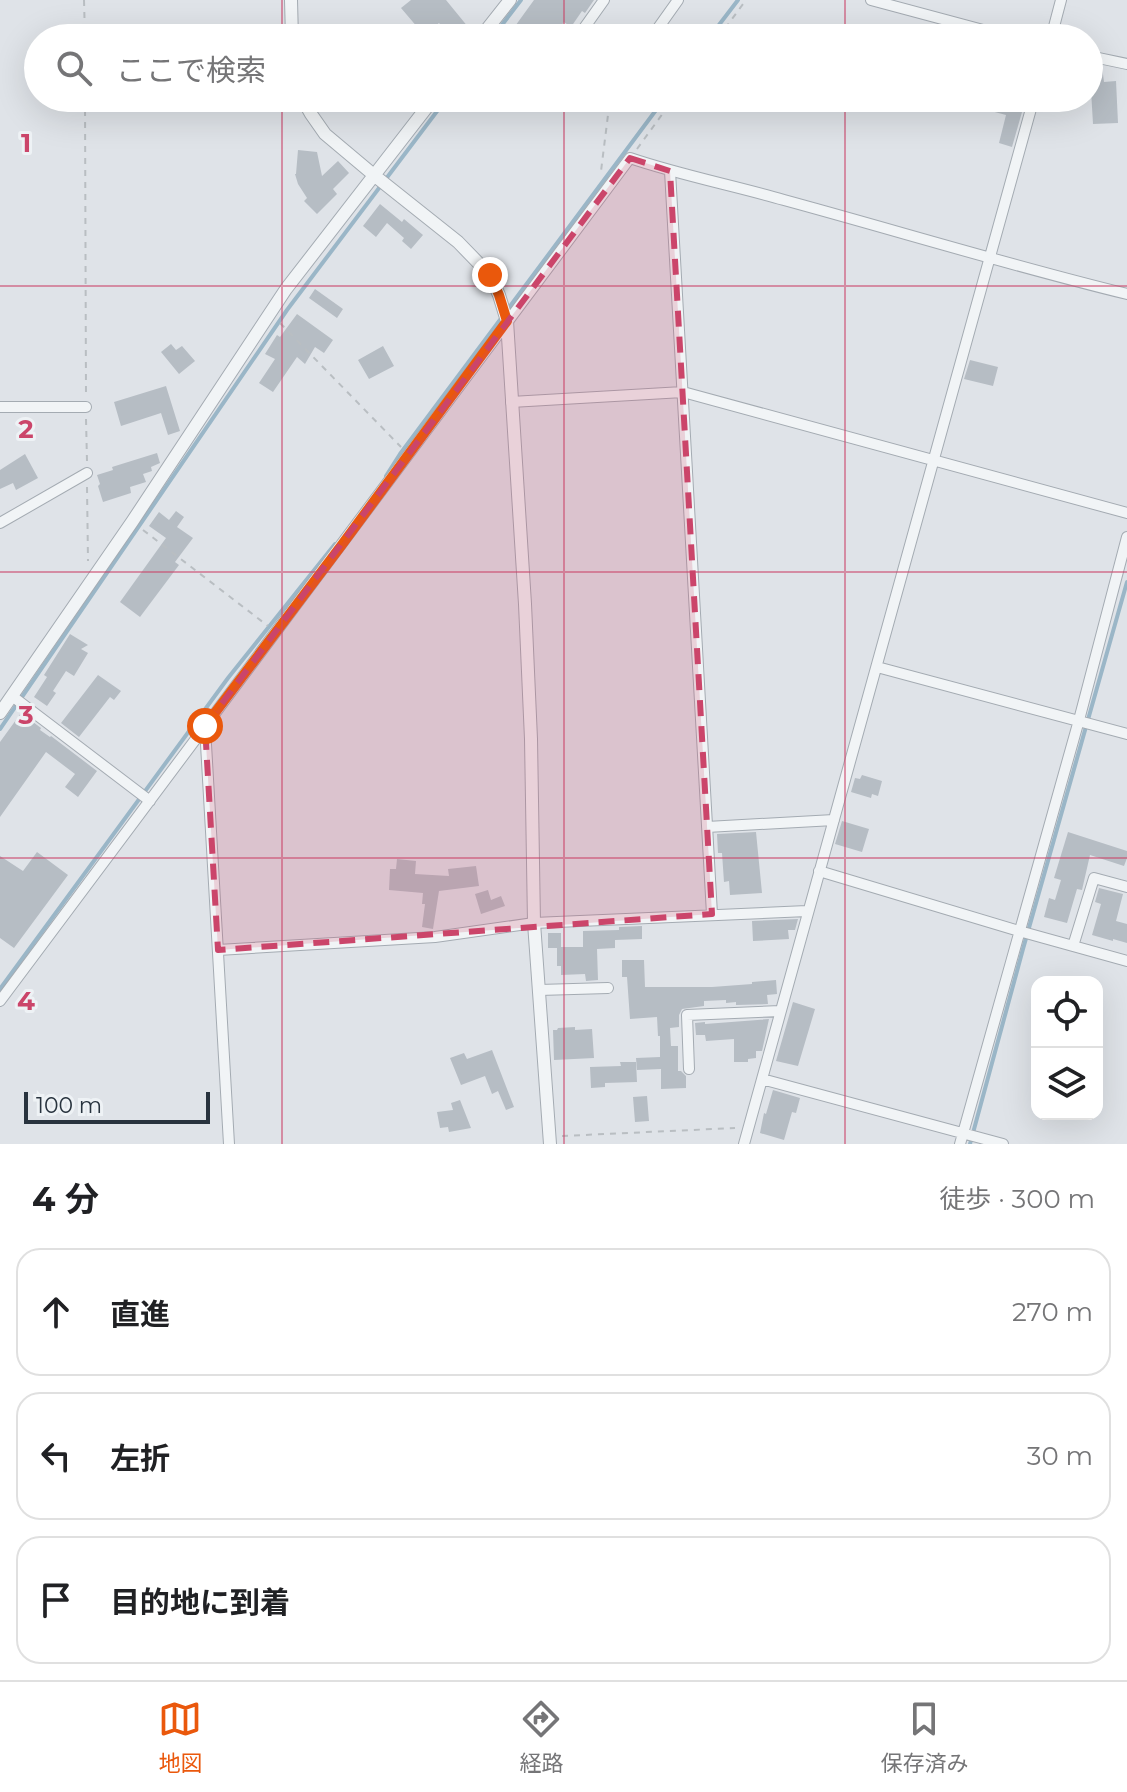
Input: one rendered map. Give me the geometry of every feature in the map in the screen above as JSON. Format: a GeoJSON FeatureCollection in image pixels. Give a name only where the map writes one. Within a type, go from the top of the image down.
{"type":"FeatureCollection","features":[{"type":"Feature","properties":{"kind":"street"},"geometry":{"type":"LineString","coordinates":[[291,0],[292,24]]}},
{"type":"Feature","properties":{"kind":"street"},"geometry":{"type":"LineString","coordinates":[[491,24],[510,0]]}},
{"type":"Feature","properties":{"kind":"street"},"geometry":{"type":"LineString","coordinates":[[587,24],[604,0]]}},
{"type":"Feature","properties":{"kind":"street"},"geometry":{"type":"LineString","coordinates":[[661,24],[678,0]]}},
{"type":"Feature","properties":{"kind":"street"},"geometry":{"type":"LineString","coordinates":[[871,0],[961,24]]}},
{"type":"Feature","properties":{"kind":"street"},"geometry":{"type":"LineString","coordinates":[[1055,24],[1061,0]]}},
{"type":"Feature","properties":{"kind":"street"},"geometry":{"type":"LineString","coordinates":[[1103,59],[1127,64]]}},
{"type":"Feature","properties":{"kind":"street"},"geometry":{"type":"LineString","coordinates":[[310,112],[325,134],[458,242],[490,275],[507,321],[525,604],[534,923],[550,1140]]}},
{"type":"Feature","properties":{"kind":"street"},"geometry":{"type":"LineString","coordinates":[[0,713],[132,522],[286,289],[423,112]]}},
{"type":"Feature","properties":{"kind":"street"},"geometry":{"type":"LineString","coordinates":[[744,1144],[1030,112]]}},
{"type":"Feature","properties":{"kind":"street"},"geometry":{"type":"LineString","coordinates":[[0,1001],[630,158],[1127,294]]}},
{"type":"Feature","properties":{"kind":"street"},"geometry":{"type":"LineString","coordinates":[[670,171],[712,914]]}},
{"type":"Feature","properties":{"kind":"street"},"geometry":{"type":"LineString","coordinates":[[511,402],[683,392],[1127,513]]}},
{"type":"Feature","properties":{"kind":"street"},"geometry":{"type":"LineString","coordinates":[[0,407],[86,407]]}},
{"type":"Feature","properties":{"kind":"street"},"geometry":{"type":"LineString","coordinates":[[0,523],[87,473]]}},
{"type":"Feature","properties":{"kind":"street"},"geometry":{"type":"LineString","coordinates":[[962,1139],[1127,537]]}},
{"type":"Feature","properties":{"kind":"street"},"geometry":{"type":"LineString","coordinates":[[877,667],[1127,734]]}},
{"type":"Feature","properties":{"kind":"street"},"geometry":{"type":"LineString","coordinates":[[12,696],[150,801]]}},
{"type":"Feature","properties":{"kind":"street"},"geometry":{"type":"LineString","coordinates":[[205,726],[229,1144]]}},
{"type":"Feature","properties":{"kind":"street"},"geometry":{"type":"LineString","coordinates":[[707,827],[834,820]]}},
{"type":"Feature","properties":{"kind":"street"},"geometry":{"type":"LineString","coordinates":[[819,871],[1127,961]]}},
{"type":"Feature","properties":{"kind":"street"},"geometry":{"type":"LineString","coordinates":[[1073,946],[1094,878],[1127,887]]}},
{"type":"Feature","properties":{"kind":"street"},"geometry":{"type":"LineString","coordinates":[[218,950],[435,937],[534,923],[807,911]]}},
{"type":"Feature","properties":{"kind":"street"},"geometry":{"type":"LineString","coordinates":[[539,990],[608,988]]}},
{"type":"Feature","properties":{"kind":"street"},"geometry":{"type":"LineString","coordinates":[[689,1069],[687,1015],[780,1011]]}},
{"type":"Feature","properties":{"kind":"street"},"geometry":{"type":"LineString","coordinates":[[762,1079],[962,1139],[1003,1144]]}},
{"type":"Feature","properties":{"kind":"path"},"geometry":{"type":"LineString","coordinates":[[84,0],[85,24]]}},
{"type":"Feature","properties":{"kind":"path"},"geometry":{"type":"LineString","coordinates":[[728,24],[746,0]]}},
{"type":"Feature","properties":{"kind":"path"},"geometry":{"type":"LineString","coordinates":[[494,20],[499,24]]}},
{"type":"Feature","properties":{"kind":"path"},"geometry":{"type":"LineString","coordinates":[[85,112],[88,585]]}},
{"type":"Feature","properties":{"kind":"path"},"geometry":{"type":"LineString","coordinates":[[608,112],[601,171],[613,180]]}},
{"type":"Feature","properties":{"kind":"path"},"geometry":{"type":"LineString","coordinates":[[630,158],[664,112]]}},
{"type":"Feature","properties":{"kind":"path"},"geometry":{"type":"LineString","coordinates":[[271,313],[408,455]]}},
{"type":"Feature","properties":{"kind":"path"},"geometry":{"type":"LineString","coordinates":[[132,522],[276,632]]}},
{"type":"Feature","properties":{"kind":"path"},"geometry":{"type":"LineString","coordinates":[[550,1140],[748,1127]]}},
{"type":"Feature","properties":{"kind":"highlighted area"},"geometry":{"type":"Polygon","coordinates":[[[630,158],[670,171],[712,914],[218,950],[205,726],[630,158]]]}},
{"type":"Feature","properties":{"kind":"building"},"geometry":{"type":"Polygon","coordinates":[[[411,0],[446,0],[466,24],[415,24],[401,8],[411,0]]]}},
{"type":"Feature","properties":{"kind":"building"},"geometry":{"type":"Polygon","coordinates":[[[534,0],[594,0],[573,24],[517,24],[534,0]]]}},
{"type":"Feature","properties":{"kind":"building"},"geometry":{"type":"Polygon","coordinates":[[[1103,74],[1104,82],[1116,81],[1118,123],[1093,124],[1092,112],[1103,112],[1103,74]]]}},
{"type":"Feature","properties":{"kind":"building"},"geometry":{"type":"Polygon","coordinates":[[[995,112],[1022,112],[1012,147],[999,143],[1006,115],[995,112]]]}},
{"type":"Feature","properties":{"kind":"building"},"geometry":{"type":"Polygon","coordinates":[[[298,150],[317,152],[322,176],[338,161],[349,173],[333,189],[337,194],[317,214],[304,201],[307,198],[295,174],[298,150]]]}},
{"type":"Feature","properties":{"kind":"building"},"geometry":{"type":"Polygon","coordinates":[[[380,204],[423,235],[411,249],[387,223],[376,237],[363,226],[380,204]]]}},
{"type":"Feature","properties":{"kind":"building"},"geometry":{"type":"Polygon","coordinates":[[[315,289],[343,309],[337,318],[309,298],[315,289]]]}},
{"type":"Feature","properties":{"kind":"building"},"geometry":{"type":"Polygon","coordinates":[[[297,314],[333,340],[324,353],[315,347],[305,364],[297,357],[273,392],[259,383],[275,359],[265,354],[277,335],[280,337],[297,314]]]}},
{"type":"Feature","properties":{"kind":"building"},"geometry":{"type":"Polygon","coordinates":[[[171,344],[176,350],[182,346],[195,361],[179,374],[161,352],[171,344]]]}},
{"type":"Feature","properties":{"kind":"building"},"geometry":{"type":"Polygon","coordinates":[[[383,346],[394,366],[369,379],[358,360],[383,346]]]}},
{"type":"Feature","properties":{"kind":"building"},"geometry":{"type":"Polygon","coordinates":[[[970,360],[998,367],[993,386],[964,379],[970,360]]]}},
{"type":"Feature","properties":{"kind":"building"},"geometry":{"type":"Polygon","coordinates":[[[166,386],[180,431],[168,435],[161,413],[121,426],[114,402],[166,386]]]}},
{"type":"Feature","properties":{"kind":"building"},"geometry":{"type":"Polygon","coordinates":[[[157,453],[160,463],[143,474],[146,482],[130,487],[131,493],[103,502],[97,475],[157,453]]]}},
{"type":"Feature","properties":{"kind":"building"},"geometry":{"type":"Polygon","coordinates":[[[25,454],[38,478],[16,490],[13,483],[0,489],[0,470],[25,454]]]}},
{"type":"Feature","properties":{"kind":"building"},"geometry":{"type":"Polygon","coordinates":[[[176,511],[184,517],[177,527],[193,538],[175,562],[179,565],[140,617],[120,602],[166,538],[149,526],[159,512],[169,520],[176,511]]]}},
{"type":"Feature","properties":{"kind":"building"},"geometry":{"type":"Polygon","coordinates":[[[70,634],[88,645],[81,649],[88,653],[74,676],[66,671],[47,706],[34,697],[70,634]]]}},
{"type":"Feature","properties":{"kind":"building"},"geometry":{"type":"Polygon","coordinates":[[[98,675],[121,691],[114,700],[110,697],[79,737],[61,723],[98,675]]]}},
{"type":"Feature","properties":{"kind":"building"},"geometry":{"type":"Polygon","coordinates":[[[21,713],[97,771],[78,797],[65,787],[75,774],[46,752],[0,817],[0,742],[21,713]]]}},
{"type":"Feature","properties":{"kind":"building"},"geometry":{"type":"Polygon","coordinates":[[[862,775],[882,781],[878,796],[872,794],[871,798],[851,792],[855,778],[860,779],[862,775]]]}},
{"type":"Feature","properties":{"kind":"building"},"geometry":{"type":"Polygon","coordinates":[[[842,821],[869,829],[862,852],[835,844],[842,821]]]}},
{"type":"Feature","properties":{"kind":"building"},"geometry":{"type":"Polygon","coordinates":[[[756,832],[762,893],[730,895],[729,881],[724,882],[717,834],[756,832]]]}},
{"type":"Feature","properties":{"kind":"building"},"geometry":{"type":"Polygon","coordinates":[[[1068,832],[1127,851],[1127,858],[1124,866],[1090,855],[1082,890],[1077,889],[1067,923],[1044,917],[1049,898],[1055,900],[1061,880],[1054,878],[1068,832]]]}},
{"type":"Feature","properties":{"kind":"building"},"geometry":{"type":"Polygon","coordinates":[[[37,852],[68,875],[14,948],[0,938],[0,856],[23,871],[37,852]]]}},
{"type":"Feature","properties":{"kind":"building"},"geometry":{"type":"Polygon","coordinates":[[[397,859],[416,861],[415,874],[449,876],[448,869],[476,866],[479,886],[439,891],[433,929],[422,927],[423,893],[389,890],[390,869],[396,869],[397,859]]]}},
{"type":"Feature","properties":{"kind":"building"},"geometry":{"type":"Polygon","coordinates":[[[1099,888],[1123,894],[1116,921],[1127,924],[1127,943],[1092,935],[1101,904],[1095,902],[1099,888]]]}},
{"type":"Feature","properties":{"kind":"building"},"geometry":{"type":"Polygon","coordinates":[[[488,890],[491,900],[501,896],[505,906],[481,914],[475,894],[488,890]]]}},
{"type":"Feature","properties":{"kind":"building"},"geometry":{"type":"Polygon","coordinates":[[[798,919],[795,930],[788,930],[789,939],[753,941],[752,921],[798,919]]]}},
{"type":"Feature","properties":{"kind":"building"},"geometry":{"type":"Polygon","coordinates":[[[642,926],[642,939],[615,940],[615,948],[597,949],[598,980],[586,981],[585,974],[561,975],[561,966],[557,966],[557,948],[548,948],[548,933],[561,933],[561,947],[583,947],[583,931],[642,926]]]}},
{"type":"Feature","properties":{"kind":"building"},"geometry":{"type":"Polygon","coordinates":[[[622,960],[644,960],[645,987],[712,987],[776,980],[777,994],[767,995],[768,1004],[736,1005],[736,1002],[726,1003],[726,1000],[704,1001],[704,1006],[682,1009],[679,1027],[670,1028],[671,1046],[678,1046],[678,1071],[686,1076],[686,1088],[661,1089],[661,1069],[637,1070],[636,1058],[660,1057],[660,1036],[657,1017],[630,1019],[627,977],[622,977],[622,960]]]}},
{"type":"Feature","properties":{"kind":"building"},"geometry":{"type":"Polygon","coordinates":[[[793,1002],[815,1009],[798,1066],[776,1061],[793,1002]]]}},
{"type":"Feature","properties":{"kind":"building"},"geometry":{"type":"Polygon","coordinates":[[[769,1019],[762,1051],[756,1051],[756,1058],[748,1059],[748,1062],[734,1062],[734,1039],[706,1041],[705,1035],[696,1035],[695,1023],[769,1019]]]}},
{"type":"Feature","properties":{"kind":"building"},"geometry":{"type":"Polygon","coordinates":[[[575,1027],[575,1030],[592,1029],[594,1058],[554,1060],[553,1030],[575,1027]]]}},
{"type":"Feature","properties":{"kind":"building"},"geometry":{"type":"Polygon","coordinates":[[[492,1050],[514,1107],[506,1110],[498,1091],[492,1094],[485,1076],[461,1085],[450,1058],[464,1053],[467,1059],[492,1050]]]}},
{"type":"Feature","properties":{"kind":"building"},"geometry":{"type":"Polygon","coordinates":[[[620,1062],[636,1062],[637,1082],[605,1083],[605,1087],[591,1088],[590,1067],[621,1066],[620,1062]]]}},
{"type":"Feature","properties":{"kind":"building"},"geometry":{"type":"Polygon","coordinates":[[[773,1090],[800,1098],[796,1113],[792,1112],[784,1140],[760,1133],[773,1090]]]}},
{"type":"Feature","properties":{"kind":"building"},"geometry":{"type":"Polygon","coordinates":[[[647,1096],[649,1121],[635,1122],[633,1097],[647,1096]]]}},
{"type":"Feature","properties":{"kind":"building"},"geometry":{"type":"Polygon","coordinates":[[[460,1100],[471,1128],[449,1132],[448,1127],[440,1128],[437,1112],[453,1110],[451,1103],[460,1100]]]}},
{"type":"Feature","properties":{"kind":"waterway"},"geometry":{"type":"LineString","coordinates":[[503,24],[521,0]]}},
{"type":"Feature","properties":{"kind":"waterway"},"geometry":{"type":"LineString","coordinates":[[720,24],[738,0]]}},
{"type":"Feature","properties":{"kind":"waterway"},"geometry":{"type":"LineString","coordinates":[[0,729],[287,310],[436,112]]}},
{"type":"Feature","properties":{"kind":"waterway"},"geometry":{"type":"LineString","coordinates":[[386,476],[655,112]]}},
{"type":"Feature","properties":{"kind":"waterway"},"geometry":{"type":"LineString","coordinates":[[0,989],[228,678],[335,544]]}},
{"type":"Feature","properties":{"kind":"waterway"},"geometry":{"type":"LineString","coordinates":[[970,1144],[1127,582]]}},
{"type":"Feature","properties":{"kind":"route"},"geometry":{"type":"LineString","coordinates":[[205,726],[507,321],[490,275]]}}]}
